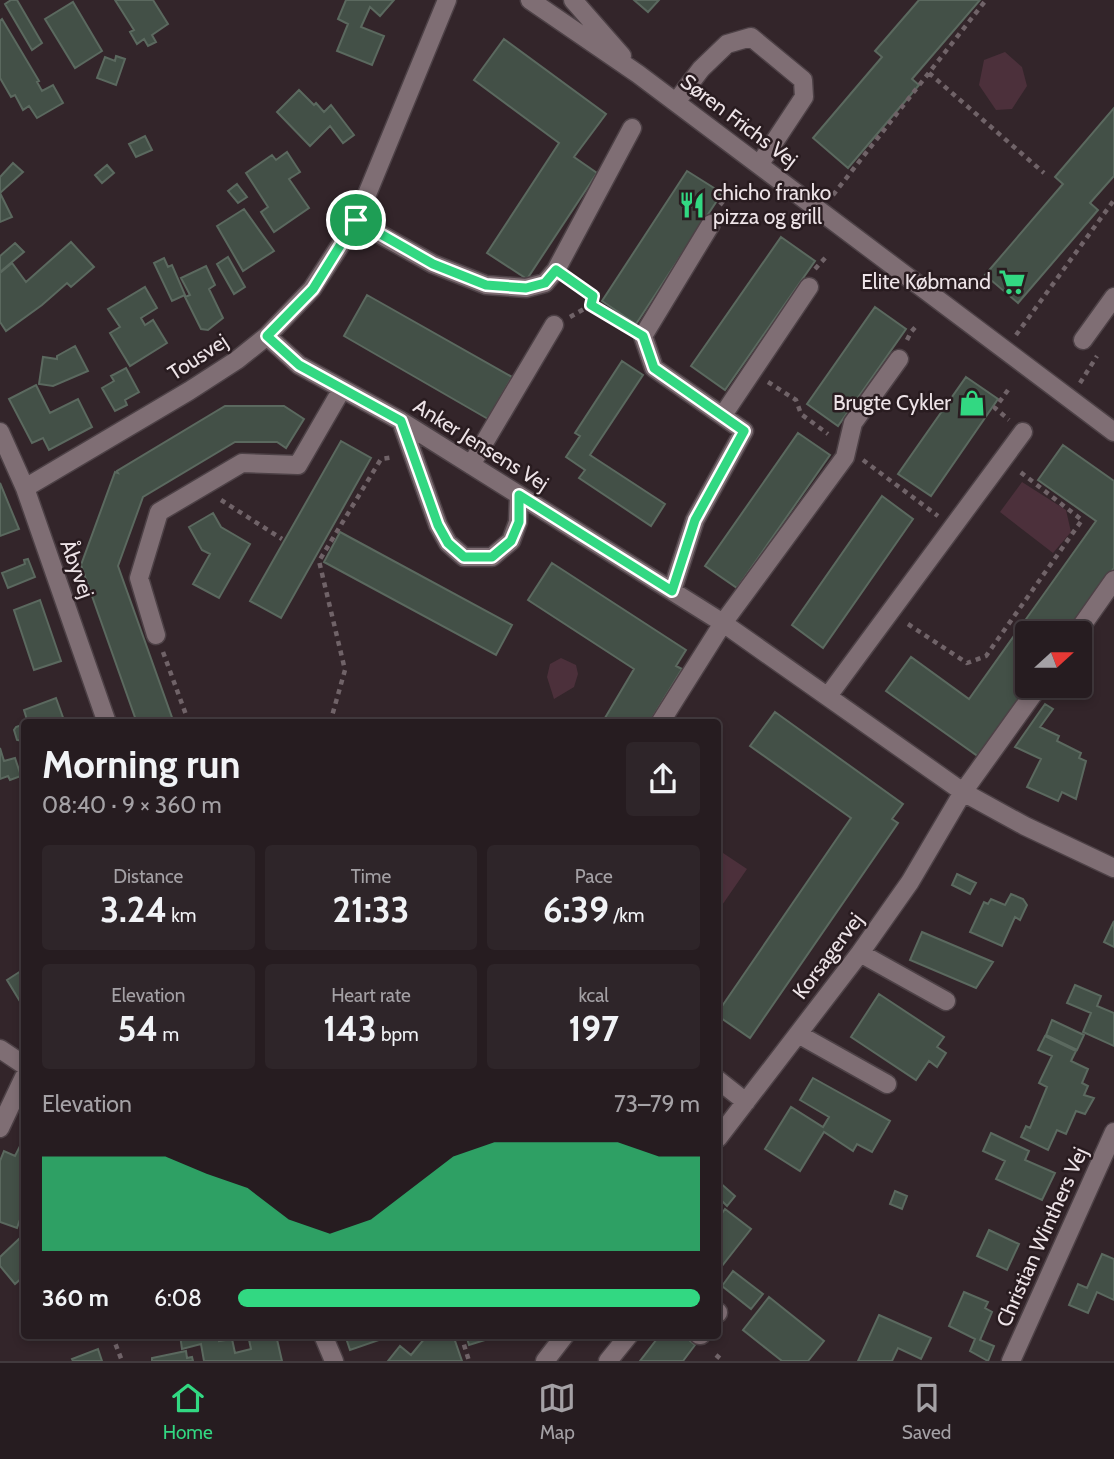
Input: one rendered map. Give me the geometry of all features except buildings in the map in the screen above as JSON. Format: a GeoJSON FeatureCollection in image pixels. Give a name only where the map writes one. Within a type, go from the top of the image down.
{"type":"FeatureCollection","features":[{"type":"Feature","properties":{"kind":"street","name":"Tousvej"},"geometry":{"type":"LineString","coordinates":[[25,488],[237,360],[267,336],[313,289],[356,220],[447,0]]}},
{"type":"Feature","properties":{"kind":"street","name":"Søren Frichs Vej"},"geometry":{"type":"LineString","coordinates":[[530,0],[676,102],[1114,432]]}},
{"type":"Feature","properties":{"kind":"street","name":"Søren Frichs Vej"},"geometry":{"type":"LineString","coordinates":[[573,0],[638,74]]}},
{"type":"Feature","properties":{"kind":"street"},"geometry":{"type":"LineString","coordinates":[[676,102],[701,69],[727,44],[751,37],[803,80],[804,97],[759,165]]}},
{"type":"Feature","properties":{"kind":"street"},"geometry":{"type":"LineString","coordinates":[[356,220],[433,264],[486,285],[526,288],[545,283],[556,270],[632,128]]}},
{"type":"Feature","properties":{"kind":"street"},"geometry":{"type":"LineString","coordinates":[[672,591],[695,520],[744,431],[654,368],[643,336],[711,225]]}},
{"type":"Feature","properties":{"kind":"street"},"geometry":{"type":"LineString","coordinates":[[723,415],[809,287]]}},
{"type":"Feature","properties":{"kind":"street"},"geometry":{"type":"LineString","coordinates":[[1083,340],[1114,297]]}},
{"type":"Feature","properties":{"kind":"street"},"geometry":{"type":"LineString","coordinates":[[471,465],[554,325]]}},
{"type":"Feature","properties":{"kind":"street","name":"Anker Jensens Vej"},"geometry":{"type":"LineString","coordinates":[[267,336],[299,365],[401,421],[723,623],[963,792],[1025,826],[1114,868]]}},
{"type":"Feature","properties":{"kind":"street"},"geometry":{"type":"LineString","coordinates":[[663,719],[723,623],[845,457],[853,423],[899,359]]}},
{"type":"Feature","properties":{"kind":"street"},"geometry":{"type":"LineString","coordinates":[[156,635],[139,578],[159,512],[242,463],[298,465],[342,388]]}},
{"type":"Feature","properties":{"kind":"street"},"geometry":{"type":"LineString","coordinates":[[401,421],[438,525],[448,543],[464,557],[492,557],[511,541],[519,522],[519,495]]}},
{"type":"Feature","properties":{"kind":"street","name":"Åbyvej"},"geometry":{"type":"LineString","coordinates":[[0,432],[25,488],[106,719]]}},
{"type":"Feature","properties":{"kind":"street"},"geometry":{"type":"LineString","coordinates":[[828,696],[1023,432]]}},
{"type":"Feature","properties":{"kind":"street"},"geometry":{"type":"LineString","coordinates":[[1085,621],[1114,580]]}},
{"type":"Feature","properties":{"kind":"street"},"geometry":{"type":"LineString","coordinates":[[963,792],[1030,698]]}},
{"type":"Feature","properties":{"kind":"street","name":"Korsagervej"},"geometry":{"type":"LineString","coordinates":[[721,1134],[860,953],[909,882],[963,792]]}},
{"type":"Feature","properties":{"kind":"street"},"geometry":{"type":"LineString","coordinates":[[860,953],[946,1001]]}},
{"type":"Feature","properties":{"kind":"street"},"geometry":{"type":"LineString","coordinates":[[798,1034],[887,1084]]}},
{"type":"Feature","properties":{"kind":"street"},"geometry":{"type":"LineString","coordinates":[[0,1049],[21,1063]]}},
{"type":"Feature","properties":{"kind":"street"},"geometry":{"type":"LineString","coordinates":[[721,1082],[746,1102]]}},
{"type":"Feature","properties":{"kind":"street"},"geometry":{"type":"LineString","coordinates":[[0,1128],[21,1083]]}},
{"type":"Feature","properties":{"kind":"street","name":"Christian Winthers Vej"},"geometry":{"type":"LineString","coordinates":[[1011,1361],[1114,1132]]}},
{"type":"Feature","properties":{"kind":"street"},"geometry":{"type":"LineString","coordinates":[[325,1339],[334,1361]]}},
{"type":"Feature","properties":{"kind":"street"},"geometry":{"type":"LineString","coordinates":[[545,1361],[562,1339]]}},
{"type":"Feature","properties":{"kind":"street"},"geometry":{"type":"LineString","coordinates":[[608,1361],[626,1339]]}},
{"type":"Feature","properties":{"kind":"path"},"geometry":{"type":"LineString","coordinates":[[820,211],[986,0]]}},
{"type":"Feature","properties":{"kind":"path"},"geometry":{"type":"LineString","coordinates":[[929,73],[1044,173]]}},
{"type":"Feature","properties":{"kind":"path"},"geometry":{"type":"LineString","coordinates":[[1006,350],[1114,200]]}},
{"type":"Feature","properties":{"kind":"path"},"geometry":{"type":"LineString","coordinates":[[556,270],[593,296],[591,305],[643,336]]}},
{"type":"Feature","properties":{"kind":"path"},"geometry":{"type":"LineString","coordinates":[[911,332],[918,324]]}},
{"type":"Feature","properties":{"kind":"path"},"geometry":{"type":"LineString","coordinates":[[1069,398],[1098,357],[1083,340]]}},
{"type":"Feature","properties":{"kind":"path"},"geometry":{"type":"LineString","coordinates":[[995,408],[1008,390]]}},
{"type":"Feature","properties":{"kind":"path"},"geometry":{"type":"LineString","coordinates":[[331,719],[345,670],[317,560],[381,459],[412,455]]}},
{"type":"Feature","properties":{"kind":"path"},"geometry":{"type":"LineString","coordinates":[[890,611],[967,663],[986,656],[1082,520],[1003,459]]}},
{"type":"Feature","properties":{"kind":"path"},"geometry":{"type":"LineString","coordinates":[[202,487],[282,539]]}},
{"type":"Feature","properties":{"kind":"path"},"geometry":{"type":"LineString","coordinates":[[156,635],[188,719]]}},
{"type":"Feature","properties":{"kind":"path"},"geometry":{"type":"LineString","coordinates":[[114,1339],[122,1361]]}},
{"type":"Feature","properties":{"kind":"path"},"geometry":{"type":"LineString","coordinates":[[462,1339],[470,1361]]}},
{"type":"Feature","properties":{"kind":"path"},"geometry":{"type":"LineString","coordinates":[[716,1355],[723,1361]]}},
{"type":"Feature","properties":{"kind":"shaded area"},"geometry":{"type":"Polygon","coordinates":[[[1005,52],[1022,67],[1027,86],[1012,109],[996,110],[979,85],[984,60],[1005,52]]]}},
{"type":"Feature","properties":{"kind":"shaded area"},"geometry":{"type":"Polygon","coordinates":[[[1022,482],[1066,510],[1071,532],[1053,553],[1000,512],[1022,482]]]}},
{"type":"Feature","properties":{"kind":"shaded area"},"geometry":{"type":"Polygon","coordinates":[[[561,658],[576,665],[578,674],[574,687],[554,699],[547,677],[550,664],[561,658]]]}},
{"type":"Feature","properties":{"kind":"shaded area"},"geometry":{"type":"Polygon","coordinates":[[[721,852],[747,869],[721,907],[721,852]]]}},
{"type":"Feature","properties":{"kind":"place","name":"chicho franko pizza og grill"},"geometry":{"type":"Point","coordinates":[692,205]}},
{"type":"Feature","properties":{"kind":"place","name":"Elite Købmand"},"geometry":{"type":"Point","coordinates":[1012,282]}},
{"type":"Feature","properties":{"kind":"place","name":"Brugte Cykler"},"geometry":{"type":"Point","coordinates":[972,403]}},
{"type":"Feature","properties":{"kind":"route"},"geometry":{"type":"LineString","coordinates":[[356,220],[433,264],[486,285],[526,288],[545,283],[556,270],[593,296],[591,305],[643,336],[654,368],[744,431],[695,520],[672,591],[519,495],[519,522],[511,541],[492,557],[464,557],[448,543],[438,525],[401,421],[299,365],[267,336],[313,289],[356,220]]}}]}
